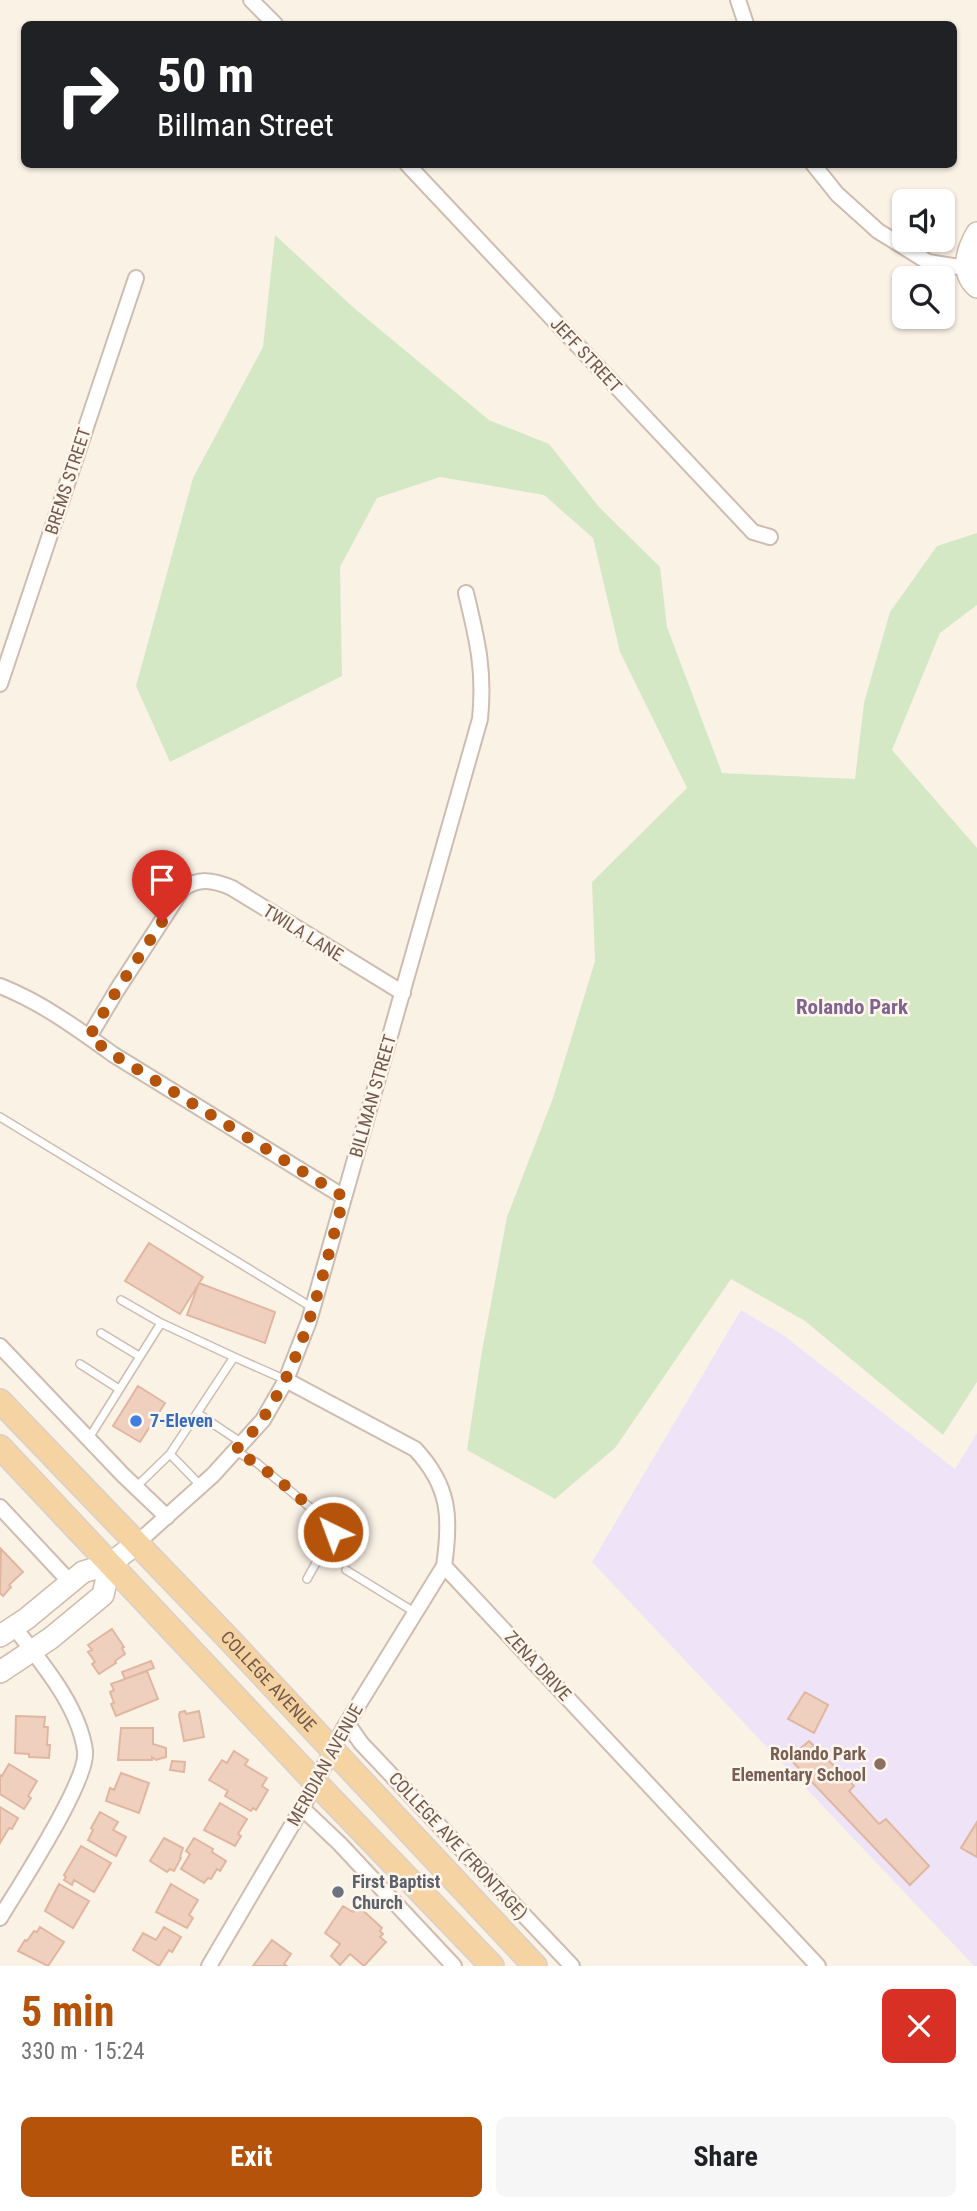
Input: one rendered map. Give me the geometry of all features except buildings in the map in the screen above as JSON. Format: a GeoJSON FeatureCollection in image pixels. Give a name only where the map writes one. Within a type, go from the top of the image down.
{"type":"FeatureCollection","features":[{"type":"Feature","properties":{"kind":"main road"},"geometry":{"type":"LineString","coordinates":[[977,233],[969,246],[965,268],[973,285],[977,287]]}},
{"type":"Feature","properties":{"kind":"main road","name":"COLLEGE AVENUE"},"geometry":{"type":"LineString","coordinates":[[0,1401],[535,1966]]}},
{"type":"Feature","properties":{"kind":"main road","name":"COLLEGE AVENUE"},"geometry":{"type":"LineString","coordinates":[[0,1447],[314,1782],[492,1966]]}},
{"type":"Feature","properties":{"kind":"main road"},"geometry":{"type":"LineString","coordinates":[[7,1631],[83,1572],[110,1564],[137,1543]]}},
{"type":"Feature","properties":{"kind":"main road"},"geometry":{"type":"LineString","coordinates":[[0,1672],[62,1630],[103,1595],[110,1564]]}},
{"type":"Feature","properties":{"kind":"street"},"geometry":{"type":"LineString","coordinates":[[251,0],[272,21]]}},
{"type":"Feature","properties":{"kind":"street"},"geometry":{"type":"LineString","coordinates":[[738,0],[745,21]]}},
{"type":"Feature","properties":{"kind":"street","name":"JEFF STREET"},"geometry":{"type":"LineString","coordinates":[[411,168],[753,532],[770,537]]}},
{"type":"Feature","properties":{"kind":"street"},"geometry":{"type":"LineString","coordinates":[[816,168],[837,194],[878,230],[928,262],[965,268]]}},
{"type":"Feature","properties":{"kind":"street","name":"BREMS STREET"},"geometry":{"type":"LineString","coordinates":[[0,684],[135,278]]}},
{"type":"Feature","properties":{"kind":"street","name":"BILLMAN STREET"},"geometry":{"type":"LineString","coordinates":[[137,1543],[201,1486],[262,1420],[286,1380],[313,1308],[480,719],[483,692],[479,649],[466,593]]}},
{"type":"Feature","properties":{"kind":"street","name":"TWILA LANE"},"geometry":{"type":"LineString","coordinates":[[89,1037],[182,890],[200,880],[218,882],[232,888],[403,993]]}},
{"type":"Feature","properties":{"kind":"street"},"geometry":{"type":"LineString","coordinates":[[0,986],[33,1001],[114,1055],[344,1197]]}},
{"type":"Feature","properties":{"kind":"street"},"geometry":{"type":"LineString","coordinates":[[0,1346],[135,1488],[167,1517]]}},
{"type":"Feature","properties":{"kind":"street"},"geometry":{"type":"LineString","coordinates":[[286,1380],[415,1449],[424,1459],[439,1481],[447,1507],[449,1522],[444,1566]]}},
{"type":"Feature","properties":{"kind":"street"},"geometry":{"type":"LineString","coordinates":[[0,1507],[70,1582]]}},
{"type":"Feature","properties":{"kind":"street","name":"MERIDIAN AVENUE"},"geometry":{"type":"LineString","coordinates":[[209,1966],[302,1808],[347,1723],[444,1566]]}},
{"type":"Feature","properties":{"kind":"street","name":"ZENA DRIVE"},"geometry":{"type":"LineString","coordinates":[[444,1566],[818,1966]]}},
{"type":"Feature","properties":{"kind":"street"},"geometry":{"type":"LineString","coordinates":[[0,1918],[70,1801],[86,1755],[78,1724],[68,1701],[33,1651],[7,1631]]}},
{"type":"Feature","properties":{"kind":"street","name":"COLLEGE AVE (FRONTAGE)"},"geometry":{"type":"LineString","coordinates":[[347,1723],[361,1743],[572,1966]]}},
{"type":"Feature","properties":{"kind":"street"},"geometry":{"type":"LineString","coordinates":[[302,1808],[340,1844],[454,1966]]}},
{"type":"Feature","properties":{"kind":"lane"},"geometry":{"type":"LineString","coordinates":[[0,1117],[313,1308]]}},
{"type":"Feature","properties":{"kind":"lane"},"geometry":{"type":"LineString","coordinates":[[121,1300],[161,1323],[286,1380]]}},
{"type":"Feature","properties":{"kind":"lane"},"geometry":{"type":"LineString","coordinates":[[88,1439],[161,1323]]}},
{"type":"Feature","properties":{"kind":"lane"},"geometry":{"type":"LineString","coordinates":[[101,1333],[139,1356]]}},
{"type":"Feature","properties":{"kind":"lane"},"geometry":{"type":"LineString","coordinates":[[135,1488],[170,1454],[234,1357]]}},
{"type":"Feature","properties":{"kind":"lane"},"geometry":{"type":"LineString","coordinates":[[80,1364],[119,1389]]}},
{"type":"Feature","properties":{"kind":"lane"},"geometry":{"type":"LineString","coordinates":[[197,1413],[331,1525],[331,1536],[307,1579]]}},
{"type":"Feature","properties":{"kind":"lane"},"geometry":{"type":"LineString","coordinates":[[170,1454],[201,1486]]}},
{"type":"Feature","properties":{"kind":"lane"},"geometry":{"type":"LineString","coordinates":[[346,1570],[416,1613]]}},
{"type":"Feature","properties":{"kind":"shaded area","name":"Rolando Park Elementary School"},"geometry":{"type":"Polygon","coordinates":[[[741,1310],[783,1335],[955,1469],[977,1433],[977,1966],[974,1966],[592,1562],[741,1310]]]}},
{"type":"Feature","properties":{"kind":"green space"},"geometry":{"type":"Polygon","coordinates":[[[275,235],[354,308],[489,420],[549,444],[599,507],[660,567],[667,627],[722,773],[855,779],[864,703],[890,612],[937,546],[977,533],[977,605],[940,633],[892,750],[977,848],[977,1382],[943,1435],[805,1321],[731,1279],[615,1448],[555,1499],[467,1450],[507,1217],[553,1098],[595,961],[592,882],[687,788],[620,652],[593,538],[544,495],[440,477],[377,498],[340,567],[342,676],[170,762],[136,686],[193,478],[263,347],[275,235]]]}},
{"type":"Feature","properties":{"kind":"place","name":"7-Eleven"},"geometry":{"type":"Point","coordinates":[136,1421]}},
{"type":"Feature","properties":{"kind":"place","name":"Rolando Park Elementary School"},"geometry":{"type":"Point","coordinates":[880,1764]}},
{"type":"Feature","properties":{"kind":"place","name":"First Baptist Church"},"geometry":{"type":"Point","coordinates":[338,1892]}},
{"type":"Feature","properties":{"kind":"district","name":"Rolando Park"},"geometry":{"type":"Point","coordinates":[852,1007]}},
{"type":"Feature","properties":{"kind":"route"},"geometry":{"type":"LineString","coordinates":[[162,922],[89,1037],[344,1197],[309,1321],[286,1380],[262,1420],[235,1451],[257,1463],[331,1525],[333,1532]]}}]}
